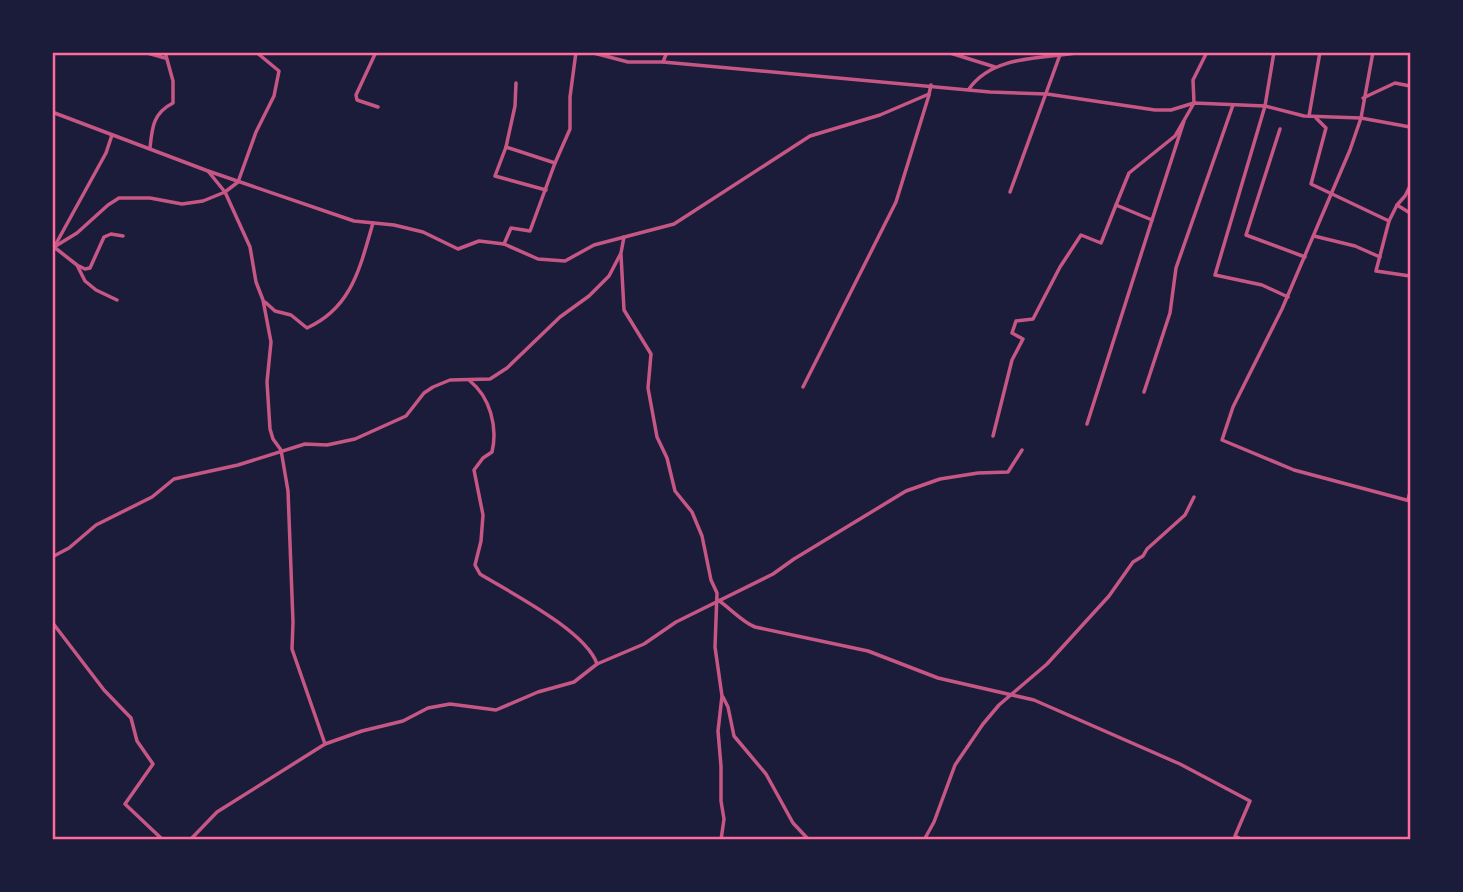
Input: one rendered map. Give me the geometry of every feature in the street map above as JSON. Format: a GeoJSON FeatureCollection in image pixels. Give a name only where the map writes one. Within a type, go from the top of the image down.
{"type":"FeatureCollection","features":[{"type":"Feature","properties":{"kind":"street"},"geometry":{"type":"LineString","coordinates":[[144,52],[166,58]]}},
{"type":"Feature","properties":{"kind":"street"},"geometry":{"type":"LineString","coordinates":[[150,148],[153,121],[163,108],[173,103],[173,81],[165,52]]}},
{"type":"Feature","properties":{"kind":"street"},"geometry":{"type":"LineString","coordinates":[[53,249],[119,198],[150,198],[182,204],[203,201],[225,192],[238,182],[274,96],[279,71],[256,52]]}},
{"type":"Feature","properties":{"kind":"street"},"geometry":{"type":"LineString","coordinates":[[376,52],[356,95],[357,100],[378,107]]}},
{"type":"Feature","properties":{"kind":"street"},"geometry":{"type":"LineString","coordinates":[[504,244],[511,228],[530,231],[570,129],[570,97],[576,52]]}},
{"type":"Feature","properties":{"kind":"street"},"geometry":{"type":"LineString","coordinates":[[590,52],[628,62],[663,62],[990,92],[1047,94],[1155,110],[1171,110],[1194,103],[1265,106],[1312,116],[1361,118],[1410,127]]}},
{"type":"Feature","properties":{"kind":"street"},"geometry":{"type":"LineString","coordinates":[[663,62],[667,52]]}},
{"type":"Feature","properties":{"kind":"street"},"geometry":{"type":"LineString","coordinates":[[947,52],[995,67]]}},
{"type":"Feature","properties":{"kind":"street"},"geometry":{"type":"LineString","coordinates":[[969,89],[981,75],[995,67],[1082,52]]}},
{"type":"Feature","properties":{"kind":"street"},"geometry":{"type":"LineString","coordinates":[[993,436],[1012,360],[1023,339],[1012,333],[1016,321],[1033,318],[1081,234],[1101,243],[1129,173],[1175,136],[1194,103],[1193,80],[1207,52]]}},
{"type":"Feature","properties":{"kind":"street"},"geometry":{"type":"LineString","coordinates":[[1274,52],[1265,106],[1215,275],[1262,285],[1288,298]]}},
{"type":"Feature","properties":{"kind":"street"},"geometry":{"type":"LineString","coordinates":[[1312,116],[1320,52]]}},
{"type":"Feature","properties":{"kind":"street"},"geometry":{"type":"LineString","coordinates":[[1373,52],[1361,118],[1332,194],[1288,298],[1233,407],[1222,440],[1294,470],[1409,500],[1410,492]]}},
{"type":"Feature","properties":{"kind":"street"},"geometry":{"type":"LineString","coordinates":[[1010,192],[1060,54]]}},
{"type":"Feature","properties":{"kind":"street"},"geometry":{"type":"LineString","coordinates":[[516,83],[515,106],[506,147],[495,176],[546,190]]}},
{"type":"Feature","properties":{"kind":"street"},"geometry":{"type":"LineString","coordinates":[[1363,98],[1395,83],[1410,86]]}},
{"type":"Feature","properties":{"kind":"street"},"geometry":{"type":"LineString","coordinates":[[803,387],[896,202],[931,85]]}},
{"type":"Feature","properties":{"kind":"street"},"geometry":{"type":"LineString","coordinates":[[52,112],[208,172],[354,221],[394,225],[423,232],[458,249],[479,241],[504,244],[538,259],[565,261],[594,245],[674,224],[810,136],[880,115],[929,94]]}},
{"type":"Feature","properties":{"kind":"street"},"geometry":{"type":"LineString","coordinates":[[1144,392],[1170,313],[1177,266],[1233,106]]}},
{"type":"Feature","properties":{"kind":"street"},"geometry":{"type":"LineString","coordinates":[[1312,116],[1326,128],[1311,184],[1389,221]]}},
{"type":"Feature","properties":{"kind":"street"},"geometry":{"type":"LineString","coordinates":[[1087,424],[1184,121]]}},
{"type":"Feature","properties":{"kind":"street"},"geometry":{"type":"LineString","coordinates":[[1280,129],[1246,235],[1306,257]]}},
{"type":"Feature","properties":{"kind":"street"},"geometry":{"type":"LineString","coordinates":[[53,249],[95,174],[112,135]]}},
{"type":"Feature","properties":{"kind":"street"},"geometry":{"type":"LineString","coordinates":[[506,147],[555,163]]}},
{"type":"Feature","properties":{"kind":"street"},"geometry":{"type":"LineString","coordinates":[[208,172],[225,192],[250,247],[256,282],[263,300],[271,342],[267,382],[270,429],[281,450],[288,491],[292,649],[325,744]]}},
{"type":"Feature","properties":{"kind":"street"},"geometry":{"type":"LineString","coordinates":[[1410,186],[1389,221],[1376,271],[1410,276]]}},
{"type":"Feature","properties":{"kind":"street"},"geometry":{"type":"LineString","coordinates":[[1116,205],[1153,220]]}},
{"type":"Feature","properties":{"kind":"street"},"geometry":{"type":"LineString","coordinates":[[1397,205],[1410,213]]}},
{"type":"Feature","properties":{"kind":"street"},"geometry":{"type":"LineString","coordinates":[[263,300],[275,311],[291,315],[307,328],[322,321],[341,304],[357,277],[374,223]]}},
{"type":"Feature","properties":{"kind":"street"},"geometry":{"type":"LineString","coordinates":[[53,249],[85,269],[90,268],[104,237],[111,234],[123,236]]}},
{"type":"Feature","properties":{"kind":"street"},"geometry":{"type":"LineString","coordinates":[[1314,236],[1355,246],[1380,257]]}},
{"type":"Feature","properties":{"kind":"street"},"geometry":{"type":"LineString","coordinates":[[624,237],[621,253],[624,310],[651,354],[648,388],[657,438],[667,458],[675,491],[692,512],[702,536],[718,600],[715,648],[722,696],[718,731],[724,819],[721,839]]}},
{"type":"Feature","properties":{"kind":"street"},"geometry":{"type":"LineString","coordinates":[[52,557],[69,548],[96,525],[152,497],[174,479],[238,465],[305,444],[327,445],[355,439],[407,416],[424,393],[433,387],[450,380],[490,379],[507,368],[560,317],[589,296],[608,275],[621,253]]}},
{"type":"Feature","properties":{"kind":"street"},"geometry":{"type":"LineString","coordinates":[[77,265],[85,281],[96,290],[117,300]]}},
{"type":"Feature","properties":{"kind":"street"},"geometry":{"type":"LineString","coordinates":[[470,380],[480,388],[490,408],[495,439],[492,452],[483,458],[474,470],[483,515],[481,541],[475,565],[480,575],[563,626],[594,655],[597,664]]}},
{"type":"Feature","properties":{"kind":"street"},"geometry":{"type":"LineString","coordinates":[[190,839],[217,812],[325,744],[403,721],[428,708],[450,705],[496,710],[538,692],[574,682],[597,664],[644,644],[676,622],[773,574],[906,491],[940,479],[978,472],[1008,472],[1022,450]]}},
{"type":"Feature","properties":{"kind":"street"},"geometry":{"type":"LineString","coordinates":[[924,839],[934,822],[955,765],[983,724],[1055,656],[1109,596],[1133,562],[1143,556],[1147,549],[1185,514],[1194,497]]}},
{"type":"Feature","properties":{"kind":"street"},"geometry":{"type":"LineString","coordinates":[[718,600],[738,614],[746,624],[868,651],[938,678],[1034,699],[1177,762],[1250,801],[1235,836],[1243,839]]}},
{"type":"Feature","properties":{"kind":"street"},"geometry":{"type":"LineString","coordinates":[[52,622],[104,690],[131,718],[137,741],[153,764],[125,804],[163,839]]}},
{"type":"Feature","properties":{"kind":"street"},"geometry":{"type":"LineString","coordinates":[[722,696],[728,707],[734,736],[766,774],[793,823],[809,839]]}}]}
